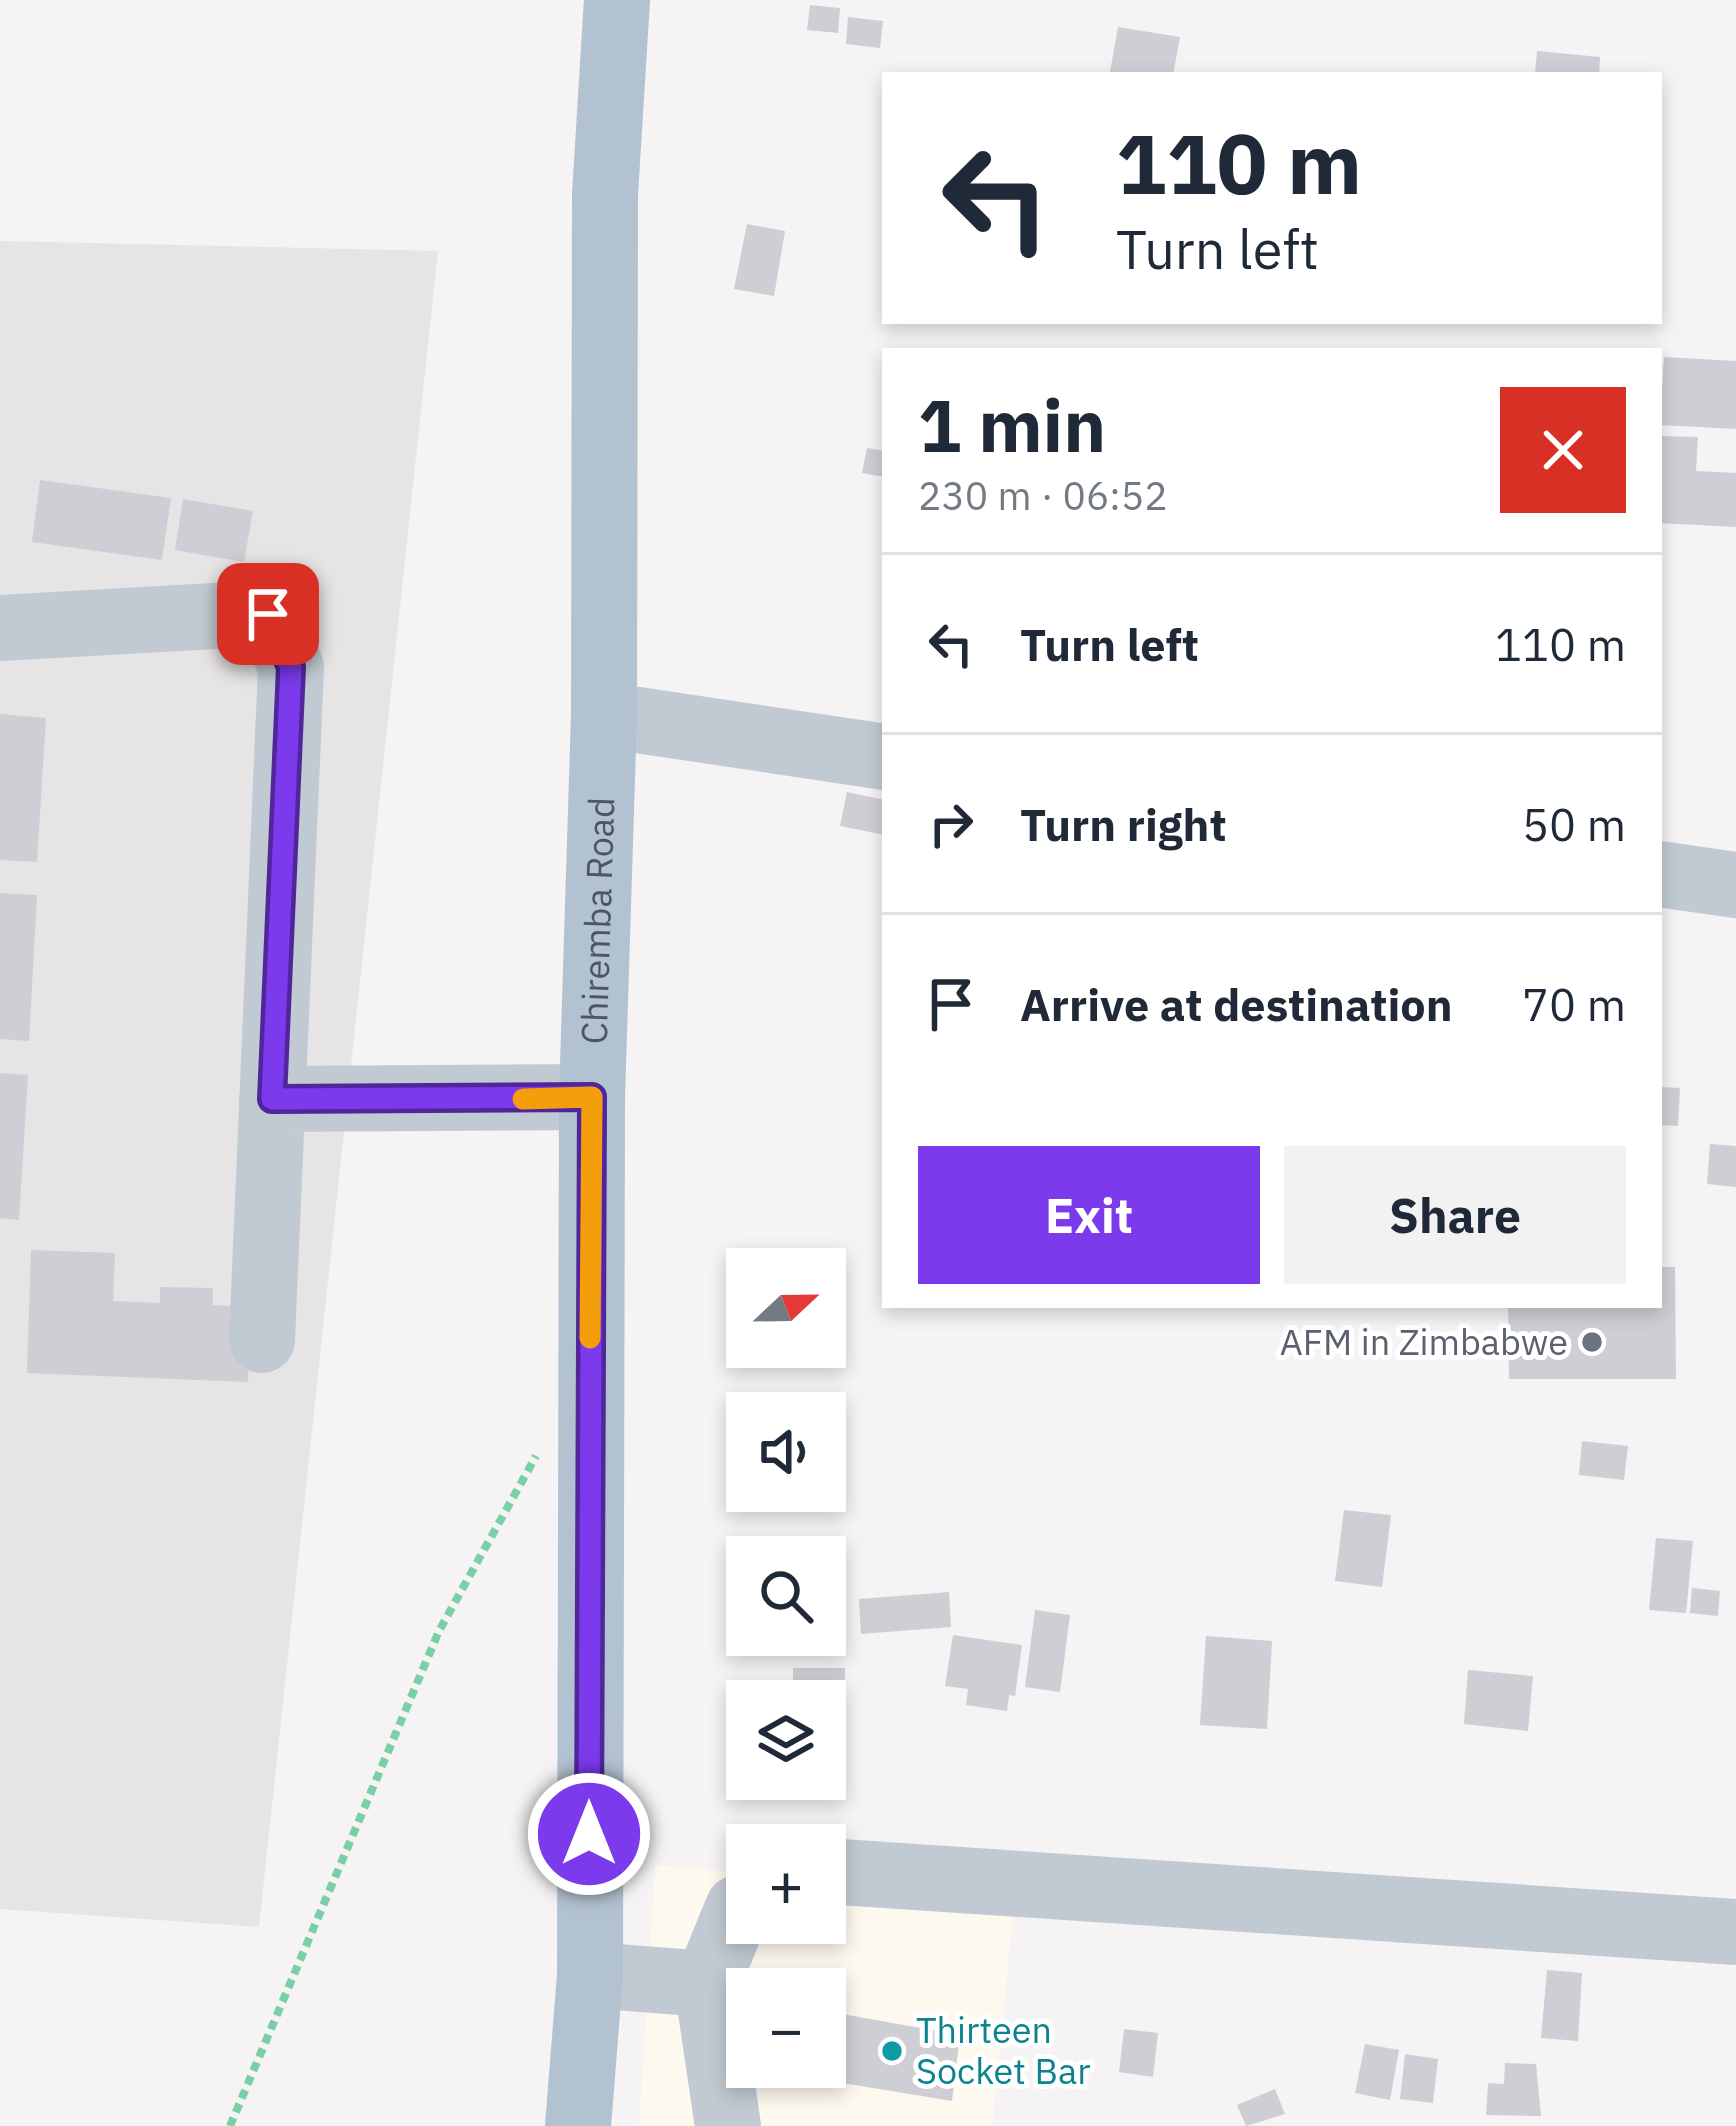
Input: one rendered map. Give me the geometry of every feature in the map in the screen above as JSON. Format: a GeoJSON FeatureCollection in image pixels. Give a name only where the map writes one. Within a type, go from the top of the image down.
{"type":"FeatureCollection","features":[{"type":"Feature","properties":{"kind":"main road","name":"Chiremba Road"},"geometry":{"type":"LineString","coordinates":[[578,2126],[590,1975],[592,1097],[604,715],[605,194],[617,0]]}},
{"type":"Feature","properties":{"kind":"street"},"geometry":{"type":"LineString","coordinates":[[0,628],[268,614],[291,667],[262,1340]]}},
{"type":"Feature","properties":{"kind":"street"},"geometry":{"type":"LineString","coordinates":[[604,715],[882,757]]}},
{"type":"Feature","properties":{"kind":"street"},"geometry":{"type":"LineString","coordinates":[[1662,874],[1736,885]]}},
{"type":"Feature","properties":{"kind":"street"},"geometry":{"type":"LineString","coordinates":[[272,1099],[592,1097]]}},
{"type":"Feature","properties":{"kind":"street"},"geometry":{"type":"LineString","coordinates":[[846,1872],[1736,1932]]}},
{"type":"Feature","properties":{"kind":"street"},"geometry":{"type":"LineString","coordinates":[[726,1937],[707,1984],[728,2126]]}},
{"type":"Feature","properties":{"kind":"street"},"geometry":{"type":"LineString","coordinates":[[590,1975],[707,1984]]}},
{"type":"Feature","properties":{"kind":"path"},"geometry":{"type":"LineString","coordinates":[[230,2126],[439,1631],[543,1444]]}},
{"type":"Feature","properties":{"kind":"shaded area"},"geometry":{"type":"Polygon","coordinates":[[[0,241],[438,251],[259,1927],[0,1909],[0,241]]]}},
{"type":"Feature","properties":{"kind":"shaded area"},"geometry":{"type":"Polygon","coordinates":[[[655,1865],[726,1871],[726,1944],[846,1944],[846,1882],[1015,1896],[992,2126],[639,2126],[655,1865]]]}},
{"type":"Feature","properties":{"kind":"building"},"geometry":{"type":"Polygon","coordinates":[[[810,5],[840,8],[838,33],[807,30],[810,5]]]}},
{"type":"Feature","properties":{"kind":"building"},"geometry":{"type":"Polygon","coordinates":[[[848,17],[883,21],[880,48],[846,44],[848,17]]]}},
{"type":"Feature","properties":{"kind":"building"},"geometry":{"type":"Polygon","coordinates":[[[1118,27],[1180,37],[1174,72],[1110,72],[1118,27]]]}},
{"type":"Feature","properties":{"kind":"building"},"geometry":{"type":"Polygon","coordinates":[[[1537,51],[1600,57],[1599,72],[1535,72],[1537,51]]]}},
{"type":"Feature","properties":{"kind":"building"},"geometry":{"type":"Polygon","coordinates":[[[747,224],[785,231],[774,296],[734,289],[747,224]]]}},
{"type":"Feature","properties":{"kind":"building"},"geometry":{"type":"Polygon","coordinates":[[[1664,357],[1736,361],[1736,429],[1662,425],[1664,357]]]}},
{"type":"Feature","properties":{"kind":"building"},"geometry":{"type":"Polygon","coordinates":[[[1662,436],[1698,437],[1696,471],[1736,473],[1736,527],[1662,523],[1662,436]]]}},
{"type":"Feature","properties":{"kind":"building"},"geometry":{"type":"Polygon","coordinates":[[[867,448],[882,450],[882,476],[862,473],[867,448]]]}},
{"type":"Feature","properties":{"kind":"building"},"geometry":{"type":"Polygon","coordinates":[[[40,480],[171,498],[162,560],[32,542],[40,480]]]}},
{"type":"Feature","properties":{"kind":"building"},"geometry":{"type":"Polygon","coordinates":[[[183,499],[253,511],[244,562],[175,550],[183,499]]]}},
{"type":"Feature","properties":{"kind":"building"},"geometry":{"type":"Polygon","coordinates":[[[0,714],[46,718],[37,862],[0,860],[0,714]]]}},
{"type":"Feature","properties":{"kind":"building"},"geometry":{"type":"Polygon","coordinates":[[[847,792],[882,799],[882,834],[840,826],[847,792]]]}},
{"type":"Feature","properties":{"kind":"building"},"geometry":{"type":"Polygon","coordinates":[[[0,893],[37,895],[29,1041],[0,1039],[0,893]]]}},
{"type":"Feature","properties":{"kind":"building"},"geometry":{"type":"Polygon","coordinates":[[[0,1073],[28,1075],[19,1220],[0,1218],[0,1073]]]}},
{"type":"Feature","properties":{"kind":"building"},"geometry":{"type":"Polygon","coordinates":[[[1662,1087],[1680,1088],[1678,1126],[1662,1125],[1662,1087]]]}},
{"type":"Feature","properties":{"kind":"building"},"geometry":{"type":"Polygon","coordinates":[[[1710,1144],[1736,1146],[1736,1187],[1707,1184],[1710,1144]]]}},
{"type":"Feature","properties":{"kind":"building"},"geometry":{"type":"Polygon","coordinates":[[[31,1250],[115,1253],[113,1301],[160,1303],[160,1287],[213,1288],[213,1305],[251,1307],[248,1382],[27,1373],[31,1250]]]}},
{"type":"Feature","properties":{"kind":"building","name":"AFM in Zimbabwe"},"geometry":{"type":"Polygon","coordinates":[[[1662,1267],[1675,1267],[1676,1379],[1509,1379],[1508,1308],[1662,1308],[1662,1267]]]}},
{"type":"Feature","properties":{"kind":"building"},"geometry":{"type":"Polygon","coordinates":[[[1582,1441],[1628,1446],[1624,1480],[1579,1475],[1582,1441]]]}},
{"type":"Feature","properties":{"kind":"building"},"geometry":{"type":"Polygon","coordinates":[[[1344,1510],[1391,1515],[1382,1587],[1335,1581],[1344,1510]]]}},
{"type":"Feature","properties":{"kind":"building"},"geometry":{"type":"Polygon","coordinates":[[[1656,1538],[1693,1541],[1686,1613],[1649,1610],[1656,1538]]]}},
{"type":"Feature","properties":{"kind":"building"},"geometry":{"type":"Polygon","coordinates":[[[1692,1588],[1720,1591],[1718,1616],[1690,1613],[1692,1588]]]}},
{"type":"Feature","properties":{"kind":"building"},"geometry":{"type":"Polygon","coordinates":[[[949,1592],[951,1627],[861,1634],[859,1599],[949,1592]]]}},
{"type":"Feature","properties":{"kind":"building"},"geometry":{"type":"Polygon","coordinates":[[[1035,1610],[1070,1615],[1060,1692],[1025,1687],[1035,1610]]]}},
{"type":"Feature","properties":{"kind":"building"},"geometry":{"type":"Polygon","coordinates":[[[953,1635],[1022,1645],[1015,1696],[1009,1695],[1007,1711],[966,1705],[968,1689],[945,1686],[953,1635]]]}},
{"type":"Feature","properties":{"kind":"building"},"geometry":{"type":"Polygon","coordinates":[[[1206,1636],[1272,1641],[1267,1729],[1200,1725],[1206,1636]]]}},
{"type":"Feature","properties":{"kind":"building"},"geometry":{"type":"Polygon","coordinates":[[[793,1668],[845,1668],[845,1680],[793,1680],[793,1668]]]}},
{"type":"Feature","properties":{"kind":"building"},"geometry":{"type":"Polygon","coordinates":[[[1468,1670],[1533,1676],[1528,1731],[1464,1724],[1468,1670]]]}},
{"type":"Feature","properties":{"kind":"building"},"geometry":{"type":"Polygon","coordinates":[[[1547,1970],[1582,1973],[1578,2041],[1541,2038],[1547,1970]]]}},
{"type":"Feature","properties":{"kind":"building","name":"Thirteen Socket Bar"},"geometry":{"type":"Polygon","coordinates":[[[846,2015],[960,2035],[952,2101],[846,2084],[846,2015]]]}},
{"type":"Feature","properties":{"kind":"building"},"geometry":{"type":"Polygon","coordinates":[[[1124,2029],[1158,2033],[1153,2077],[1119,2072],[1124,2029]]]}},
{"type":"Feature","properties":{"kind":"building"},"geometry":{"type":"Polygon","coordinates":[[[1365,2044],[1399,2050],[1390,2100],[1355,2093],[1365,2044]]]}},
{"type":"Feature","properties":{"kind":"building"},"geometry":{"type":"Polygon","coordinates":[[[1405,2054],[1438,2059],[1433,2103],[1400,2099],[1405,2054]]]}},
{"type":"Feature","properties":{"kind":"building"},"geometry":{"type":"Polygon","coordinates":[[[1505,2063],[1536,2064],[1541,2116],[1486,2115],[1488,2083],[1504,2084],[1505,2063]]]}},
{"type":"Feature","properties":{"kind":"building"},"geometry":{"type":"Polygon","coordinates":[[[1275,2089],[1285,2114],[1246,2126],[1237,2105],[1275,2089]]]}},
{"type":"Feature","properties":{"kind":"slow traffic"},"geometry":{"type":"LineString","coordinates":[[523,1099],[592,1097],[590,1338]]}},
{"type":"Feature","properties":{"kind":"place","name":"AFM in Zimbabwe"},"geometry":{"type":"Point","coordinates":[1592,1342]}},
{"type":"Feature","properties":{"kind":"place","name":"Thirteen Socket Bar"},"geometry":{"type":"Point","coordinates":[892,2051]}},
{"type":"Feature","properties":{"kind":"route"},"geometry":{"type":"LineString","coordinates":[[268,614],[291,667],[272,1099],[442,1102],[592,1097],[589,1834]]}}]}
